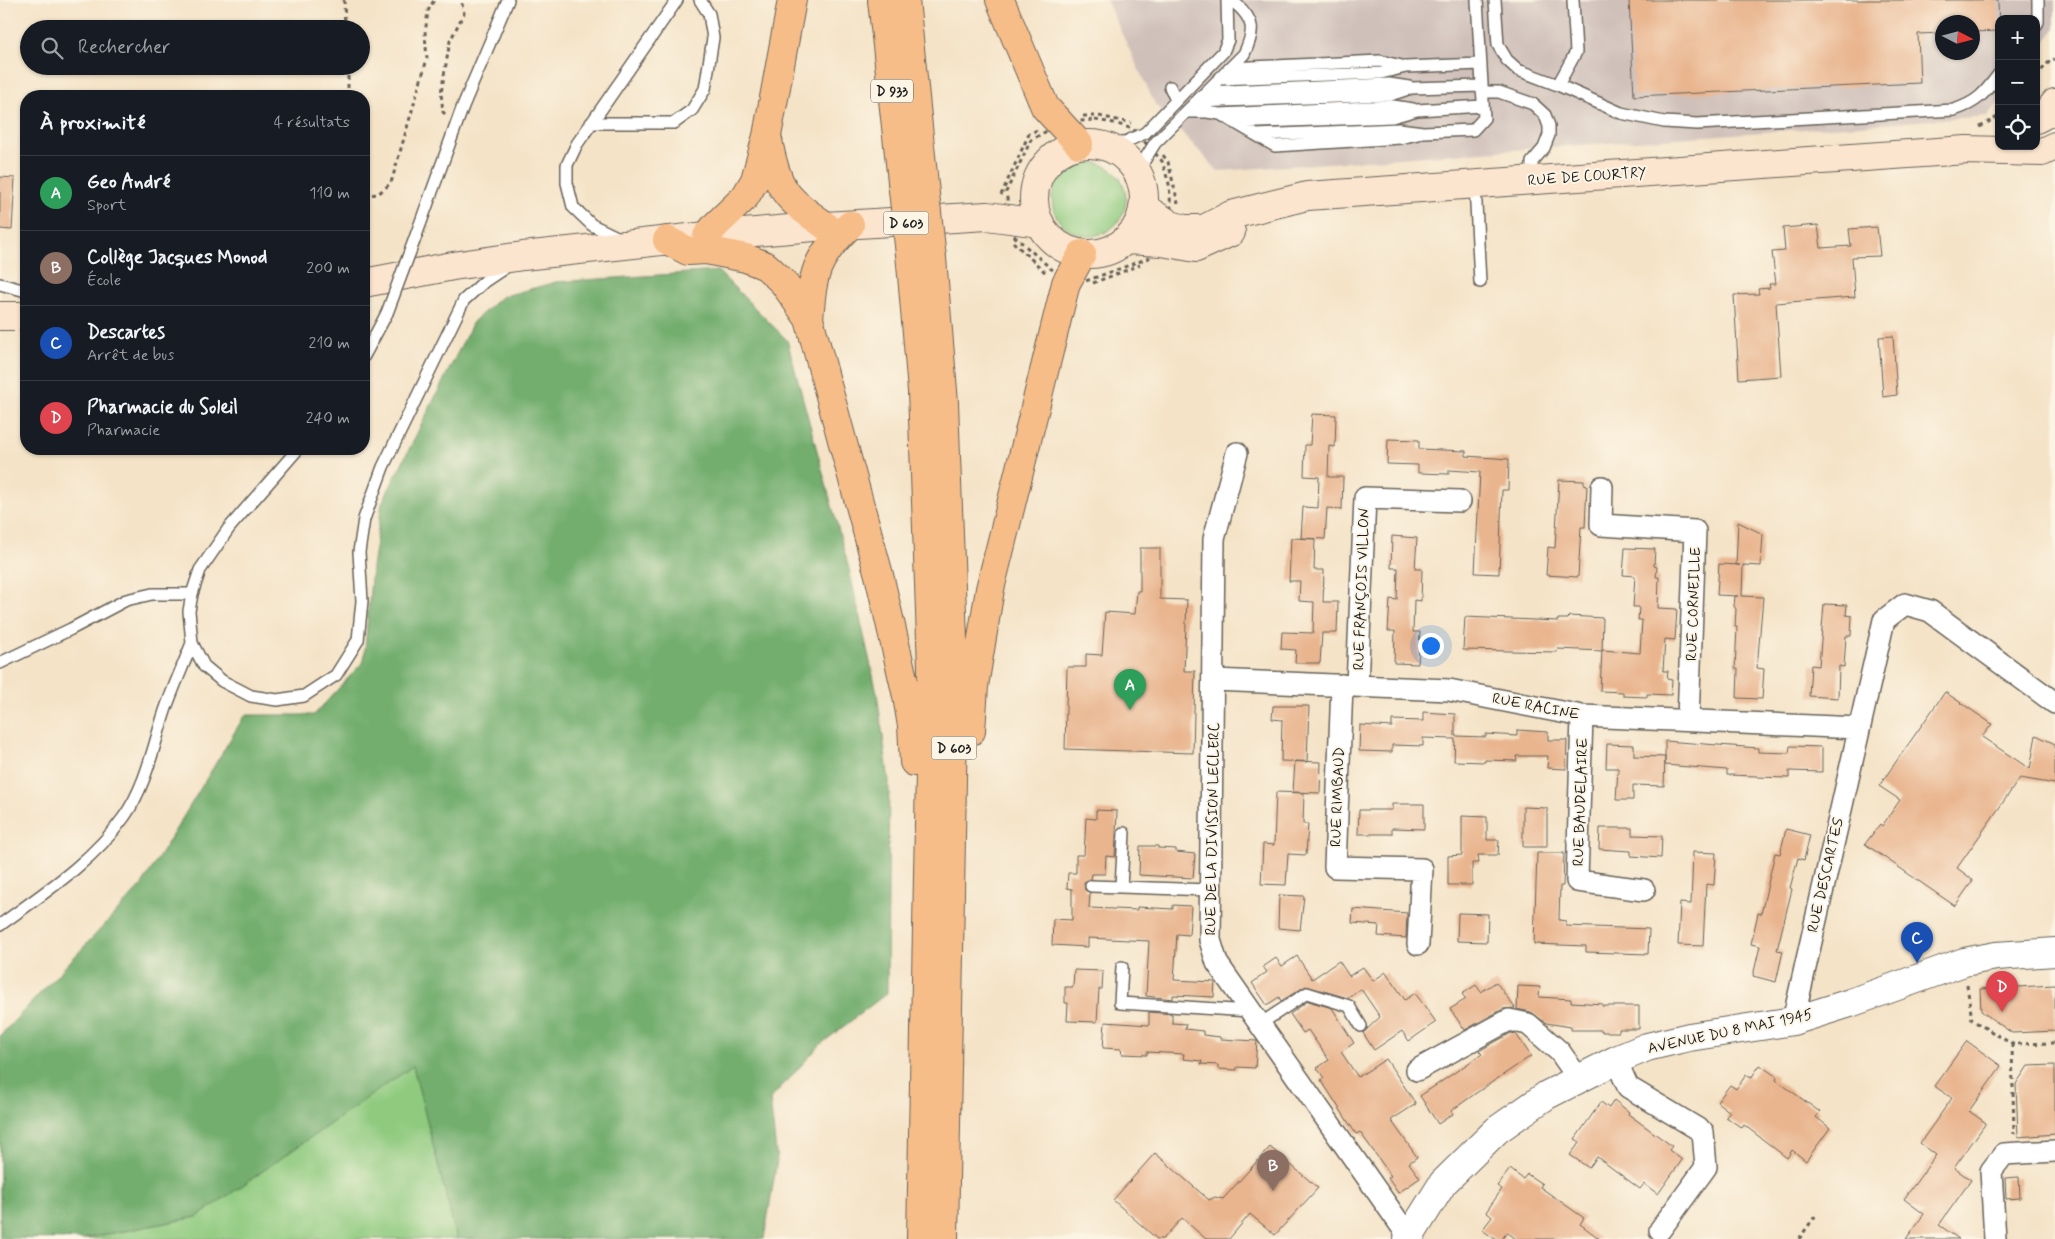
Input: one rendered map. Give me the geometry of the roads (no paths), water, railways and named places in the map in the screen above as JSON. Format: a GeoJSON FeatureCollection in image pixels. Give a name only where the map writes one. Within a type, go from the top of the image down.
{"type":"FeatureCollection","features":[{"type":"Feature","properties":{"kind":"highway"},"geometry":{"type":"LineString","coordinates":[[707,236],[745,197],[755,180],[767,136],[792,0]]}},
{"type":"Feature","properties":{"kind":"highway","name":"D 933"},"geometry":{"type":"LineString","coordinates":[[882,0],[913,178]]}},
{"type":"Feature","properties":{"kind":"highway","name":"D 933"},"geometry":{"type":"LineString","coordinates":[[905,0],[913,178]]}},
{"type":"Feature","properties":{"kind":"highway"},"geometry":{"type":"LineString","coordinates":[[1000,0],[1045,107],[1079,144]]}},
{"type":"Feature","properties":{"kind":"highway"},"geometry":{"type":"LineString","coordinates":[[767,136],[772,162],[778,180],[787,196],[838,225],[832,242],[818,264],[813,277],[809,319]]}},
{"type":"Feature","properties":{"kind":"highway","name":"D 603"},"geometry":{"type":"LineString","coordinates":[[913,178],[921,261],[922,391],[940,881],[944,1239]]}},
{"type":"Feature","properties":{"kind":"highway"},"geometry":{"type":"LineString","coordinates":[[667,240],[688,251],[706,250],[746,258],[766,266],[783,282],[809,319],[879,575],[907,696],[912,726],[914,833],[940,881]]}},
{"type":"Feature","properties":{"kind":"highway"},"geometry":{"type":"LineString","coordinates":[[940,881],[968,833],[974,686],[990,589],[1066,283],[1082,254]]}},
{"type":"Feature","properties":{"kind":"highway","name":"D 603"},"geometry":{"type":"LineString","coordinates":[[922,1239],[940,881]]}},
{"type":"Feature","properties":{"kind":"main road"},"geometry":{"type":"LineString","coordinates":[[1966,150],[1995,138]]}},
{"type":"Feature","properties":{"kind":"main road"},"geometry":{"type":"LineString","coordinates":[[1079,144],[1096,144],[1112,148],[1131,163],[1137,172],[1144,193],[1143,207],[1135,229],[1126,240],[1113,248],[1098,253],[1082,254],[1070,251],[1058,245],[1047,236],[1035,215],[1034,192],[1037,179],[1044,166],[1065,148],[1079,144]]}},
{"type":"Feature","properties":{"kind":"main road","name":"RUE DE COURTRY"},"geometry":{"type":"LineString","coordinates":[[1143,207],[1171,225],[1184,229],[1204,229],[1231,215],[1306,196],[1966,150],[2051,153]]}},
{"type":"Feature","properties":{"kind":"main road"},"geometry":{"type":"LineString","coordinates":[[987,216],[1034,192]]}},
{"type":"Feature","properties":{"kind":"main road"},"geometry":{"type":"LineString","coordinates":[[1126,240],[1162,242],[1196,248],[1236,230],[1261,207]]}},
{"type":"Feature","properties":{"kind":"main road"},"geometry":{"type":"LineString","coordinates":[[370,282],[453,266],[523,256],[707,236],[838,225],[987,216],[1040,223]]}},
{"type":"Feature","properties":{"kind":"main road"},"geometry":{"type":"LineString","coordinates":[[0,316],[20,316]]}},
{"type":"Feature","properties":{"kind":"street","name":"RUE DE LA DIVISION LECLERC"},"geometry":{"type":"LineString","coordinates":[[1237,453],[1214,539],[1210,940],[1217,964],[1408,1238]]}},
{"type":"Feature","properties":{"kind":"street","name":"RUE CORNEILLE"},"geometry":{"type":"LineString","coordinates":[[1602,487],[1601,525],[1695,530],[1688,720]]}},
{"type":"Feature","properties":{"kind":"street","name":"RUE FRANÇOIS VILLON"},"geometry":{"type":"LineString","coordinates":[[1350,685],[1364,498],[1460,501]]}},
{"type":"Feature","properties":{"kind":"street","name":"RUE DESCARTES"},"geometry":{"type":"LineString","coordinates":[[1793,1022],[1858,728],[1884,620],[1905,604],[1930,611],[2055,703]]}},
{"type":"Feature","properties":{"kind":"street","name":"RUE RACINE"},"geometry":{"type":"LineString","coordinates":[[1214,680],[1449,690],[1582,716],[1858,728]]}},
{"type":"Feature","properties":{"kind":"street","name":"RUE RIMBAUD"},"geometry":{"type":"LineString","coordinates":[[1350,685],[1335,867],[1422,869],[1418,944]]}},
{"type":"Feature","properties":{"kind":"street","name":"RUE BAUDELAIRE"},"geometry":{"type":"LineString","coordinates":[[1582,716],[1577,882],[1644,890]]}},
{"type":"Feature","properties":{"kind":"street","name":"AVENUE DU 8 MAI 1945"},"geometry":{"type":"LineString","coordinates":[[1408,1238],[1443,1183],[1497,1130],[1547,1095],[1616,1060],[1648,1047],[1689,1037],[1793,1022],[1964,962],[1996,956],[2055,952]]}},
{"type":"Feature","properties":{"kind":"street"},"geometry":{"type":"LineString","coordinates":[[1417,1070],[1509,1020],[1528,1024],[1560,1052],[1578,1078]]}},
{"type":"Feature","properties":{"kind":"street"},"geometry":{"type":"LineString","coordinates":[[1616,1060],[1628,1087],[1703,1132],[1706,1166],[1660,1230]]}},
{"type":"Feature","properties":{"kind":"street"},"geometry":{"type":"LineString","coordinates":[[1995,1239],[1991,1172],[2010,1154],[2055,1151]]}},
{"type":"Feature","properties":{"kind":"lane"},"geometry":{"type":"LineString","coordinates":[[370,344],[386,313],[457,124],[508,0]]}},
{"type":"Feature","properties":{"kind":"lane"},"geometry":{"type":"LineString","coordinates":[[631,244],[592,225],[573,207],[567,183],[568,165],[577,144],[676,0]]}},
{"type":"Feature","properties":{"kind":"lane"},"geometry":{"type":"LineString","coordinates":[[591,123],[674,122],[692,110],[705,90],[713,38],[709,14],[700,0]]}},
{"type":"Feature","properties":{"kind":"lane"},"geometry":{"type":"LineString","coordinates":[[1220,114],[1256,135],[1399,129],[1423,132],[1473,130],[1484,118],[1477,0]]}},
{"type":"Feature","properties":{"kind":"lane"},"geometry":{"type":"LineString","coordinates":[[1496,0],[1498,44],[1507,60],[1518,70],[1558,85],[1621,114],[1664,122],[1697,124],[1954,110],[1970,105],[1982,96],[1995,79]]}},
{"type":"Feature","properties":{"kind":"lane"},"geometry":{"type":"LineString","coordinates":[[1558,85],[1576,52],[1573,0]]}},
{"type":"Feature","properties":{"kind":"lane"},"geometry":{"type":"LineString","coordinates":[[2038,0],[2038,15]]}},
{"type":"Feature","properties":{"kind":"lane"},"geometry":{"type":"LineString","coordinates":[[1112,148],[1140,137],[1223,52],[1228,40],[1227,2],[1235,3],[1246,12],[1252,24],[1252,39],[1244,54],[1150,149],[1137,172]]}},
{"type":"Feature","properties":{"kind":"lane"},"geometry":{"type":"LineString","coordinates":[[1230,68],[1380,61],[1406,67]]}},
{"type":"Feature","properties":{"kind":"lane"},"geometry":{"type":"LineString","coordinates":[[1219,79],[1381,73],[1406,67],[1481,64]]}},
{"type":"Feature","properties":{"kind":"lane"},"geometry":{"type":"LineString","coordinates":[[1206,92],[1389,84],[1412,88],[1482,89],[1499,92],[1533,104],[1546,115],[1549,135],[1544,148],[1532,162],[1532,179]]}},
{"type":"Feature","properties":{"kind":"lane"},"geometry":{"type":"LineString","coordinates":[[1170,87],[1176,100]]}},
{"type":"Feature","properties":{"kind":"lane"},"geometry":{"type":"LineString","coordinates":[[1196,102],[1390,95],[1412,88]]}},
{"type":"Feature","properties":{"kind":"lane"},"geometry":{"type":"LineString","coordinates":[[1186,112],[1220,114],[1392,106],[1417,110]]}},
{"type":"Feature","properties":{"kind":"lane"},"geometry":{"type":"LineString","coordinates":[[1235,123],[1392,117],[1417,110],[1483,106]]}},
{"type":"Feature","properties":{"kind":"lane"},"geometry":{"type":"LineString","coordinates":[[1475,184],[1480,282]]}},
{"type":"Feature","properties":{"kind":"lane"},"geometry":{"type":"LineString","coordinates":[[293,455],[229,528],[200,570],[192,594],[189,612],[192,643],[204,666],[222,681],[251,696],[277,700],[304,696],[336,675],[358,640],[362,601],[358,552],[364,519],[383,467],[464,300],[485,281],[523,256]]}},
{"type":"Feature","properties":{"kind":"lane"},"geometry":{"type":"LineString","coordinates":[[0,284],[20,289]]}},
{"type":"Feature","properties":{"kind":"lane"},"geometry":{"type":"LineString","coordinates":[[0,663],[72,629],[126,600],[152,594],[192,594]]}},
{"type":"Feature","properties":{"kind":"lane"},"geometry":{"type":"LineString","coordinates":[[0,925],[62,880],[100,845],[124,818],[142,786],[166,709],[192,643]]}},
{"type":"Feature","properties":{"kind":"lane"},"geometry":{"type":"LineString","coordinates":[[1121,887],[1124,833]]}},
{"type":"Feature","properties":{"kind":"lane"},"geometry":{"type":"LineString","coordinates":[[1091,886],[1210,890]]}},
{"type":"Feature","properties":{"kind":"lane"},"geometry":{"type":"LineString","coordinates":[[1122,967],[1120,1003],[1255,1018],[1307,993],[1348,1006],[1361,1026]]}},
{"type":"Feature","properties":{"kind":"place","name":"Geo André"},"geometry":{"type":"Point","coordinates":[1130,710]}},
{"type":"Feature","properties":{"kind":"place","name":"Descartes"},"geometry":{"type":"Point","coordinates":[1917,963]}},
{"type":"Feature","properties":{"kind":"place","name":"Pharmacie du Soleil"},"geometry":{"type":"Point","coordinates":[2002,1012]}},
{"type":"Feature","properties":{"kind":"place","name":"Collège Jacques Monod"},"geometry":{"type":"Point","coordinates":[1273,1191]}}]}
